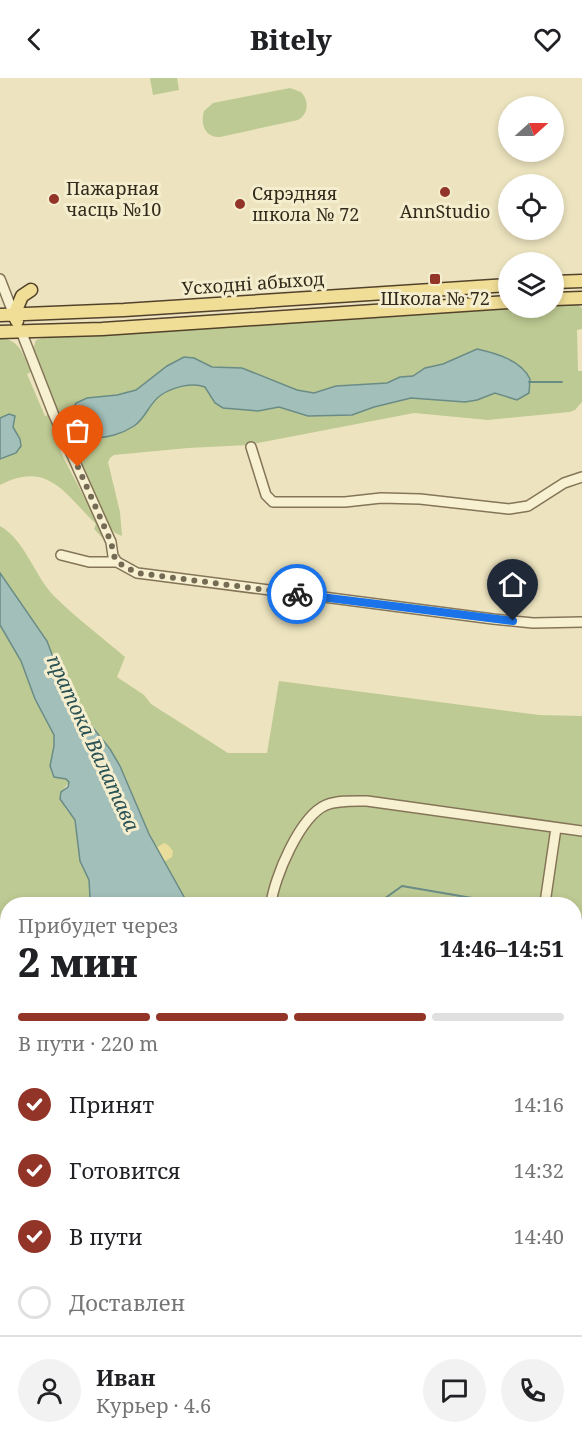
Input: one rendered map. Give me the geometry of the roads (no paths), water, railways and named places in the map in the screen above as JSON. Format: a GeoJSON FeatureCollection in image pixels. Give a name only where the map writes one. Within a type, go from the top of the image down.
{"type":"FeatureCollection","features":[{"type":"Feature","properties":{"kind":"main road"},"geometry":{"type":"LineString","coordinates":[[564,282],[582,281]]}},
{"type":"Feature","properties":{"kind":"main road","name":"Усходні абыход"},"geometry":{"type":"LineString","coordinates":[[0,315],[124,310],[498,286]]}},
{"type":"Feature","properties":{"kind":"main road"},"geometry":{"type":"LineString","coordinates":[[21,331],[14,315],[22,296],[31,290]]}},
{"type":"Feature","properties":{"kind":"main road"},"geometry":{"type":"LineString","coordinates":[[564,299],[582,298]]}},
{"type":"Feature","properties":{"kind":"main road","name":"Усходні абыход"},"geometry":{"type":"LineString","coordinates":[[0,332],[102,329],[498,303]]}},
{"type":"Feature","properties":{"kind":"street"},"geometry":{"type":"LineString","coordinates":[[0,279],[14,315]]}},
{"type":"Feature","properties":{"kind":"street"},"geometry":{"type":"LineString","coordinates":[[21,331],[53,413],[111,542],[117,562]]}},
{"type":"Feature","properties":{"kind":"street"},"geometry":{"type":"LineString","coordinates":[[251,447],[266,495],[273,502],[420,499],[508,509],[528,506],[564,483],[582,477]]}},
{"type":"Feature","properties":{"kind":"street"},"geometry":{"type":"LineString","coordinates":[[61,555],[89,562],[117,562],[137,573],[228,586],[513,621],[582,622]]}},
{"type":"Feature","properties":{"kind":"street"},"geometry":{"type":"LineString","coordinates":[[273,897],[278,879],[296,839],[315,811],[327,805],[346,801],[367,801],[582,831]]}},
{"type":"Feature","properties":{"kind":"street"},"geometry":{"type":"LineString","coordinates":[[546,897],[556,828]]}},
{"type":"Feature","properties":{"kind":"water"},"geometry":{"type":"Polygon","coordinates":[[[477,349],[514,362],[526,372],[530,379],[529,393],[517,400],[495,393],[465,402],[411,398],[352,415],[308,416],[279,407],[258,411],[223,408],[215,403],[205,387],[189,385],[161,395],[138,423],[114,435],[93,437],[84,435],[74,421],[73,408],[76,403],[87,398],[117,395],[136,390],[167,366],[184,357],[194,358],[212,367],[242,368],[297,390],[314,393],[336,386],[387,383],[400,377],[413,376],[425,368],[443,364],[477,349]]]}},
{"type":"Feature","properties":{"kind":"water"},"geometry":{"type":"Polygon","coordinates":[[[9,414],[15,416],[13,427],[21,446],[16,453],[0,459],[0,418],[9,414]]]}},
{"type":"Feature","properties":{"kind":"water","name":"пратока Валатава"},"geometry":{"type":"Polygon","coordinates":[[[0,573],[47,641],[68,697],[110,749],[120,766],[149,834],[184,897],[90,897],[89,880],[80,861],[75,820],[60,799],[61,792],[68,787],[69,782],[66,779],[54,777],[50,766],[54,735],[35,699],[21,661],[0,625],[0,573]]]}},
{"type":"Feature","properties":{"kind":"waterway"},"geometry":{"type":"LineString","coordinates":[[529,382],[562,382]]}},
{"type":"Feature","properties":{"kind":"waterway"},"geometry":{"type":"LineString","coordinates":[[387,897],[402,886],[466,897]]}},
{"type":"Feature","properties":{"kind":"place","name":"AnnStudio"},"geometry":{"type":"Point","coordinates":[445,192]}},
{"type":"Feature","properties":{"kind":"place","name":"Пажарная часць №10"},"geometry":{"type":"Point","coordinates":[54,199]}},
{"type":"Feature","properties":{"kind":"place","name":"Сярэдняя школа № 72"},"geometry":{"type":"Point","coordinates":[240,204]}},
{"type":"Feature","properties":{"kind":"place","name":"Школа № 72"},"geometry":{"type":"Point","coordinates":[435,279]}}]}
